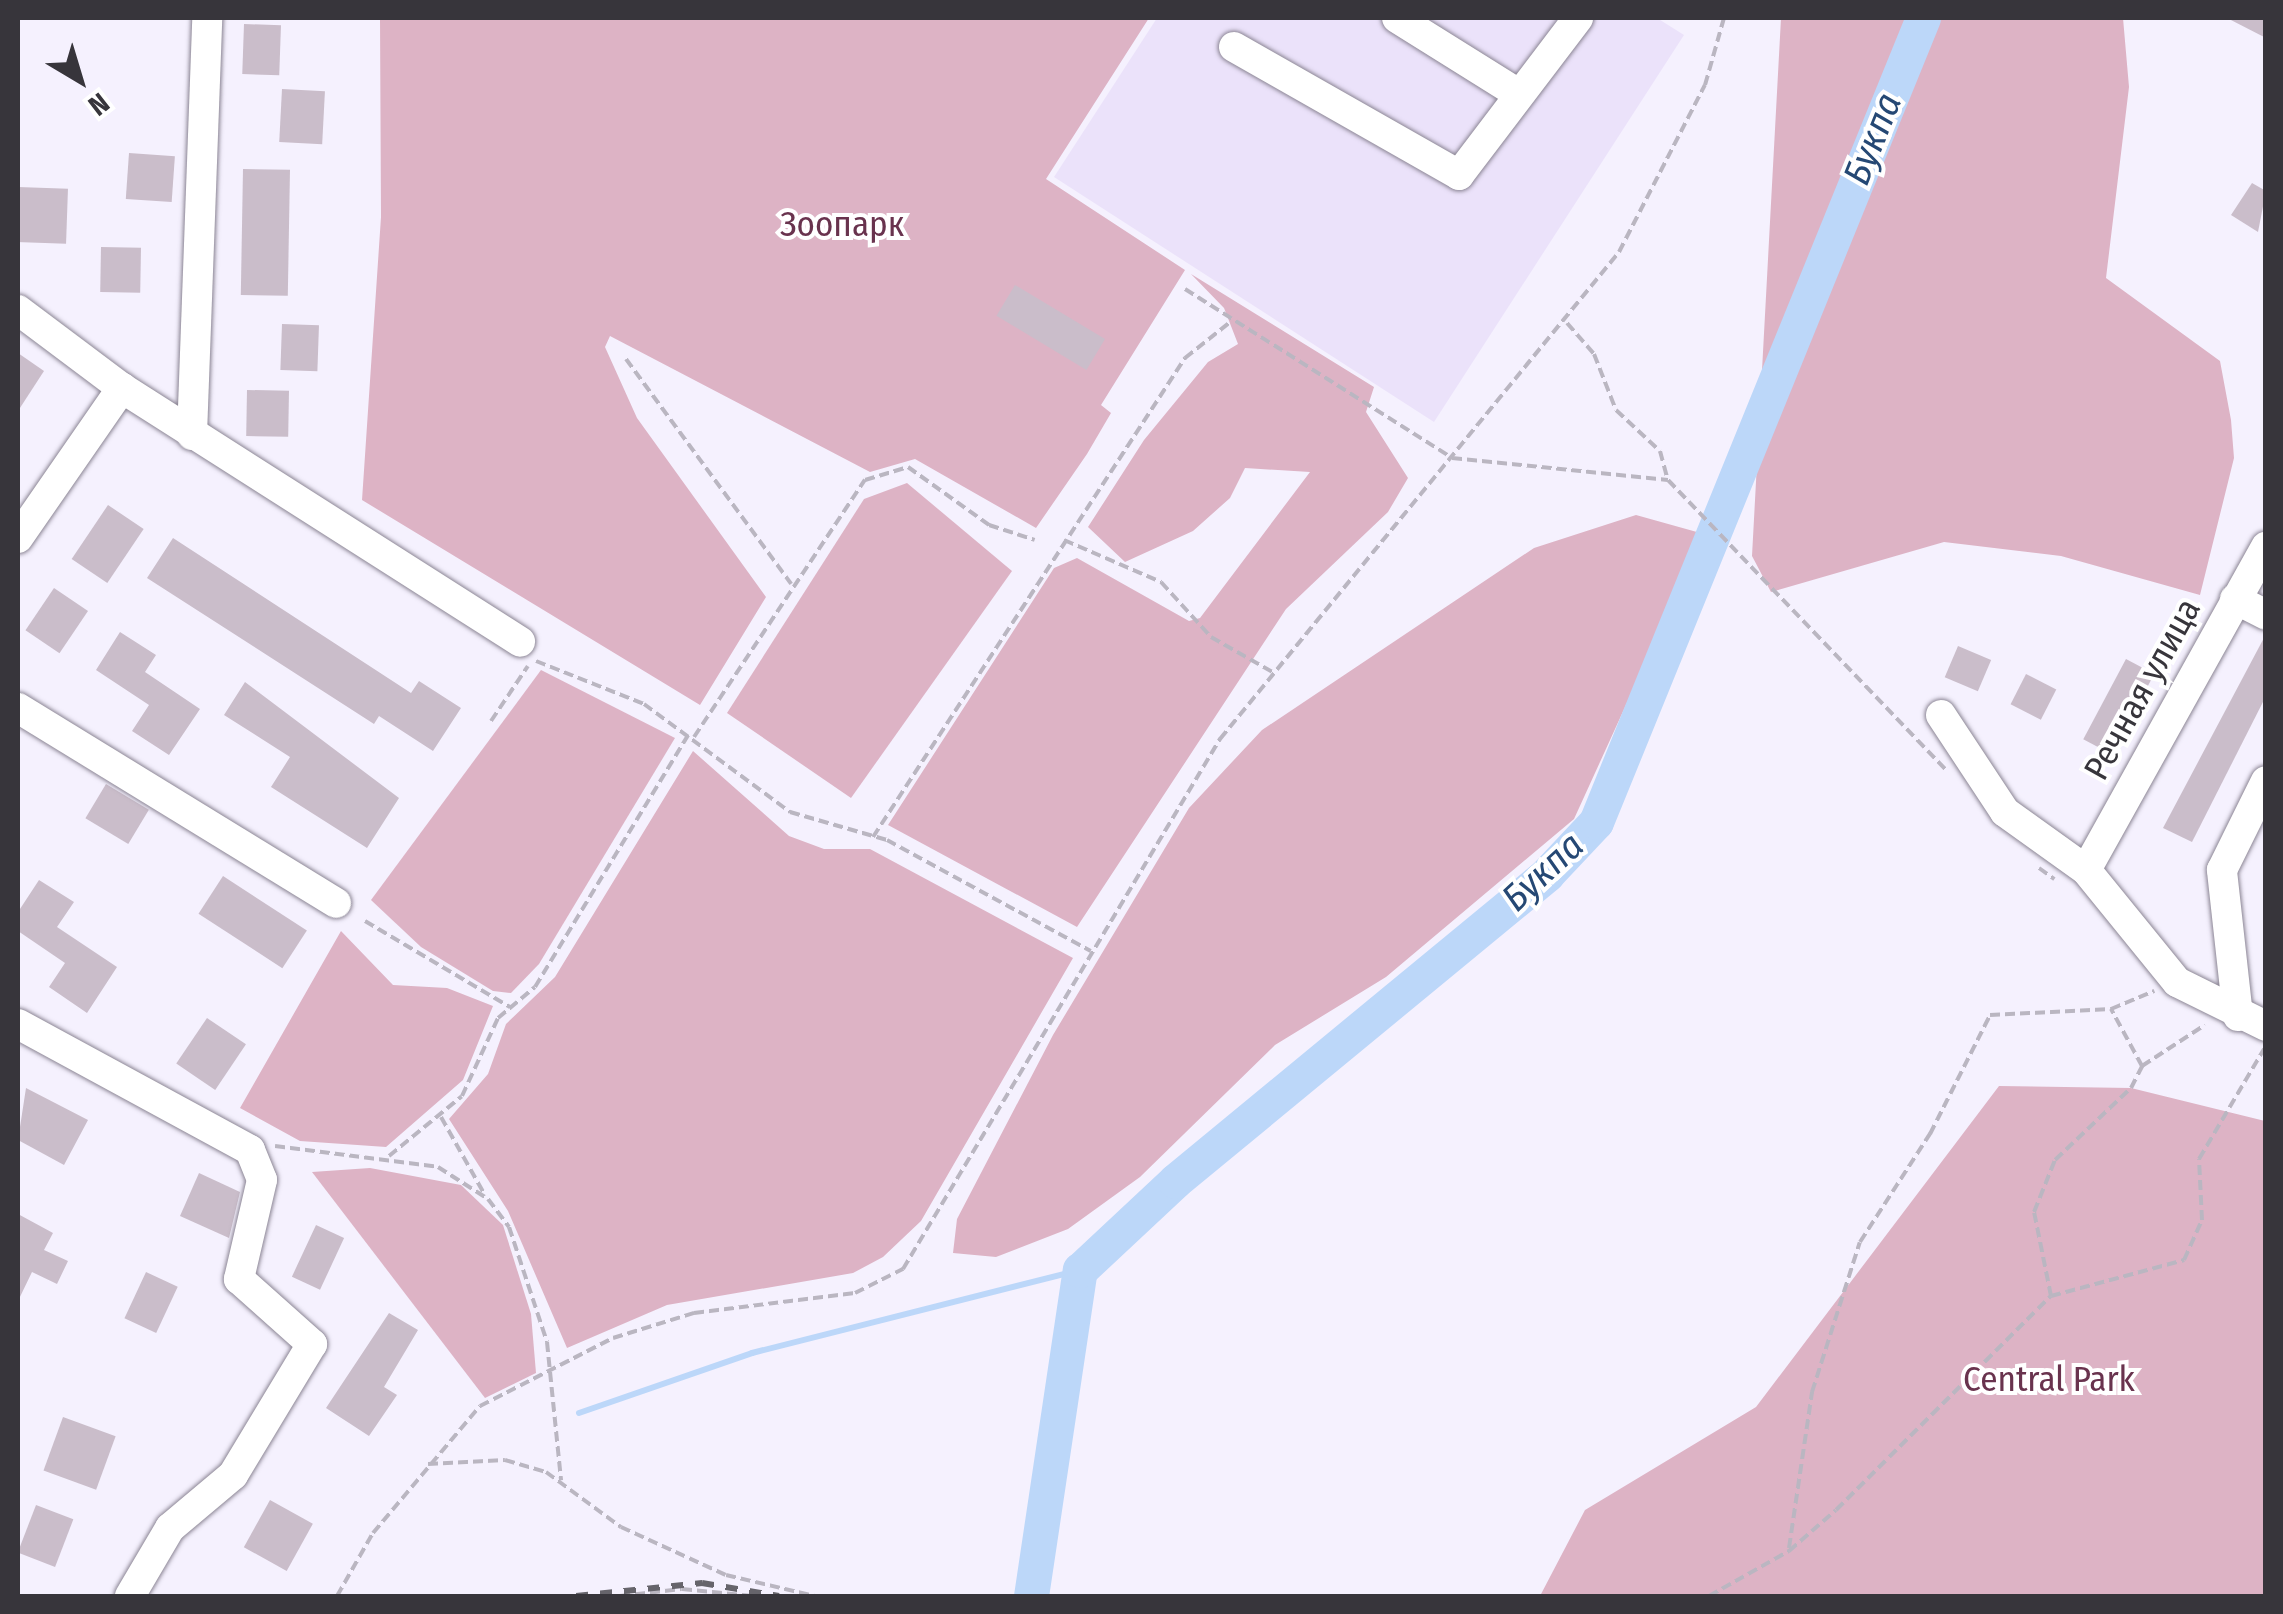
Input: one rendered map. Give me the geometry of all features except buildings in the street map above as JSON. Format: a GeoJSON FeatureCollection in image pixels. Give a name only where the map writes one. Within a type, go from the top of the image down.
{"type":"FeatureCollection","features":[{"type":"Feature","properties":{"kind":"street"},"geometry":{"type":"LineString","coordinates":[[192,435],[207,18]]}},
{"type":"Feature","properties":{"kind":"street"},"geometry":{"type":"LineString","coordinates":[[1397,18],[1516,93]]}},
{"type":"Feature","properties":{"kind":"street"},"geometry":{"type":"LineString","coordinates":[[1234,47],[1454,174],[1465,173],[1516,93],[1578,18]]}},
{"type":"Feature","properties":{"kind":"street"},"geometry":{"type":"LineString","coordinates":[[18,310],[192,435],[520,642]]}},
{"type":"Feature","properties":{"kind":"street"},"geometry":{"type":"LineString","coordinates":[[18,538],[122,388]]}},
{"type":"Feature","properties":{"kind":"street","name":"Речная улица"},"geometry":{"type":"LineString","coordinates":[[2086,870],[2266,547]]}},
{"type":"Feature","properties":{"kind":"street"},"geometry":{"type":"LineString","coordinates":[[2235,599],[2266,615]]}},
{"type":"Feature","properties":{"kind":"street"},"geometry":{"type":"LineString","coordinates":[[18,708],[336,903]]}},
{"type":"Feature","properties":{"kind":"street"},"geometry":{"type":"LineString","coordinates":[[1941,715],[2005,812],[2086,870],[2177,982],[2243,1018]]}},
{"type":"Feature","properties":{"kind":"street"},"geometry":{"type":"LineString","coordinates":[[2243,1018],[2222,870],[2266,781]]}},
{"type":"Feature","properties":{"kind":"street"},"geometry":{"type":"LineString","coordinates":[[18,1024],[230,1138],[262,1164],[240,1279],[305,1332],[311,1356],[216,1498],[170,1528],[130,1596]]}},
{"type":"Feature","properties":{"kind":"path"},"geometry":{"type":"LineString","coordinates":[[336,1596],[426,1464],[480,1406],[550,1374],[613,1338],[694,1314],[855,1293],[903,1269],[1220,739],[1568,323],[1619,252],[1688,118],[1724,18]]}},
{"type":"Feature","properties":{"kind":"path"},"geometry":{"type":"LineString","coordinates":[[1186,289],[1229,323],[1452,458],[1668,480]]}},
{"type":"Feature","properties":{"kind":"path"},"geometry":{"type":"LineString","coordinates":[[872,838],[1062,540],[1185,358],[1229,323]]}},
{"type":"Feature","properties":{"kind":"path"},"geometry":{"type":"LineString","coordinates":[[1568,323],[1594,354],[1616,410],[1660,451],[1668,480],[1954,779]]}},
{"type":"Feature","properties":{"kind":"path"},"geometry":{"type":"LineString","coordinates":[[626,359],[791,584]]}},
{"type":"Feature","properties":{"kind":"path"},"geometry":{"type":"LineString","coordinates":[[389,1156],[440,1116],[479,1070],[510,1007],[535,987],[692,735],[850,493],[894,469],[921,473],[988,525],[1035,540]]}},
{"type":"Feature","properties":{"kind":"path"},"geometry":{"type":"LineString","coordinates":[[1062,540],[1161,582],[1211,636],[1274,673]]}},
{"type":"Feature","properties":{"kind":"path"},"geometry":{"type":"LineString","coordinates":[[491,721],[540,658],[692,735],[790,812],[872,838],[1004,898],[1091,951]]}},
{"type":"Feature","properties":{"kind":"path"},"geometry":{"type":"LineString","coordinates":[[2037,866],[2050,880],[2086,870]]}},
{"type":"Feature","properties":{"kind":"path"},"geometry":{"type":"LineString","coordinates":[[365,921],[510,1007]]}},
{"type":"Feature","properties":{"kind":"path"},"geometry":{"type":"LineString","coordinates":[[1789,1551],[1812,1392],[1860,1242],[1930,1134],[1990,1015],[2111,1009],[2177,982]]}},
{"type":"Feature","properties":{"kind":"path"},"geometry":{"type":"LineString","coordinates":[[2111,1009],[2142,1066]]}},
{"type":"Feature","properties":{"kind":"path"},"geometry":{"type":"LineString","coordinates":[[2050,1296],[2034,1212],[2055,1160],[2131,1088],[2142,1066],[2243,1018]]}},
{"type":"Feature","properties":{"kind":"path"},"geometry":{"type":"LineString","coordinates":[[1708,1596],[1789,1551],[2050,1296],[2184,1260],[2202,1220],[2199,1159],[2266,1047]]}},
{"type":"Feature","properties":{"kind":"path"},"geometry":{"type":"LineString","coordinates":[[440,1116],[524,1263],[550,1374],[561,1480]]}},
{"type":"Feature","properties":{"kind":"path"},"geometry":{"type":"LineString","coordinates":[[230,1138],[389,1156],[457,1174],[488,1200]]}},
{"type":"Feature","properties":{"kind":"path"},"geometry":{"type":"LineString","coordinates":[[426,1464],[505,1460],[561,1480],[621,1526],[726,1575],[814,1596]]}},
{"type":"Feature","properties":{"kind":"path"},"geometry":{"type":"LineString","coordinates":[[620,1596],[682,1588],[753,1596]]}},
{"type":"Feature","properties":{"kind":"shaded area"},"geometry":{"type":"Polygon","coordinates":[[[1157,18],[1657,18],[1684,35],[1434,422],[1054,177],[1157,18]]]}},
{"type":"Feature","properties":{"kind":"green space","name":"Зоопарк"},"geometry":{"type":"Polygon","coordinates":[[[380,18],[1149,18],[1046,179],[1185,270],[1101,405],[1111,413],[1036,528],[915,459],[870,472],[610,336],[605,347],[637,418],[766,597],[700,705],[362,500],[381,217],[380,18]]]}},
{"type":"Feature","properties":{"kind":"green space"},"geometry":{"type":"Polygon","coordinates":[[[1781,18],[2123,18],[2129,87],[2106,278],[2220,361],[2231,420],[2234,458],[2200,595],[2061,556],[1944,542],[1771,592],[1752,556],[1781,18]]]}},
{"type":"Feature","properties":{"kind":"green space"},"geometry":{"type":"Polygon","coordinates":[[[1191,274],[1374,387],[1366,412],[1408,478],[1388,512],[1286,609],[1077,927],[888,825],[1054,568],[1077,558],[1189,621],[1200,618],[1310,472],[1245,468],[1230,498],[1193,531],[1125,562],[1088,527],[1144,440],[1208,362],[1238,344],[1224,308],[1191,274]]]}},
{"type":"Feature","properties":{"kind":"green space"},"geometry":{"type":"Polygon","coordinates":[[[907,483],[1012,571],[851,798],[727,713],[864,499],[907,483]]]}},
{"type":"Feature","properties":{"kind":"green space"},"geometry":{"type":"Polygon","coordinates":[[[1636,515],[1704,534],[1574,819],[1386,977],[1275,1045],[1140,1177],[1068,1229],[996,1257],[953,1253],[957,1219],[1053,1035],[1189,808],[1262,730],[1534,548],[1636,515]]]}},
{"type":"Feature","properties":{"kind":"green space"},"geometry":{"type":"Polygon","coordinates":[[[541,670],[675,738],[539,964],[511,993],[493,991],[421,947],[371,900],[541,670]]]}},
{"type":"Feature","properties":{"kind":"green space"},"geometry":{"type":"Polygon","coordinates":[[[693,751],[789,836],[824,849],[870,849],[1073,958],[921,1221],[883,1257],[853,1273],[667,1305],[567,1348],[508,1211],[449,1119],[488,1074],[506,1024],[555,977],[693,751]]]}},
{"type":"Feature","properties":{"kind":"green space"},"geometry":{"type":"Polygon","coordinates":[[[341,931],[393,985],[447,988],[493,1006],[463,1080],[386,1147],[300,1141],[240,1108],[341,931]]]}},
{"type":"Feature","properties":{"kind":"green space","name":"Central Park"},"geometry":{"type":"Polygon","coordinates":[[[1999,1086],[2131,1088],[2265,1121],[2265,1596],[1540,1596],[1585,1510],[1756,1407],[1999,1086]]]}},
{"type":"Feature","properties":{"kind":"green space"},"geometry":{"type":"Polygon","coordinates":[[[370,1168],[461,1185],[503,1225],[531,1314],[536,1373],[485,1398],[312,1172],[370,1168]]]}},
{"type":"Feature","properties":{"kind":"waterway","name":"Букпа"},"geometry":{"type":"LineString","coordinates":[[1031,1596],[1080,1270],[1175,1181],[1547,874],[1596,822],[1923,18]]}},
{"type":"Feature","properties":{"kind":"waterway"},"geometry":{"type":"LineString","coordinates":[[579,1413],[752,1353],[1080,1270]]}},
{"type":"Feature","properties":{"kind":"railway"},"geometry":{"type":"LineString","coordinates":[[576,1596],[702,1583],[779,1596]]}}]}
